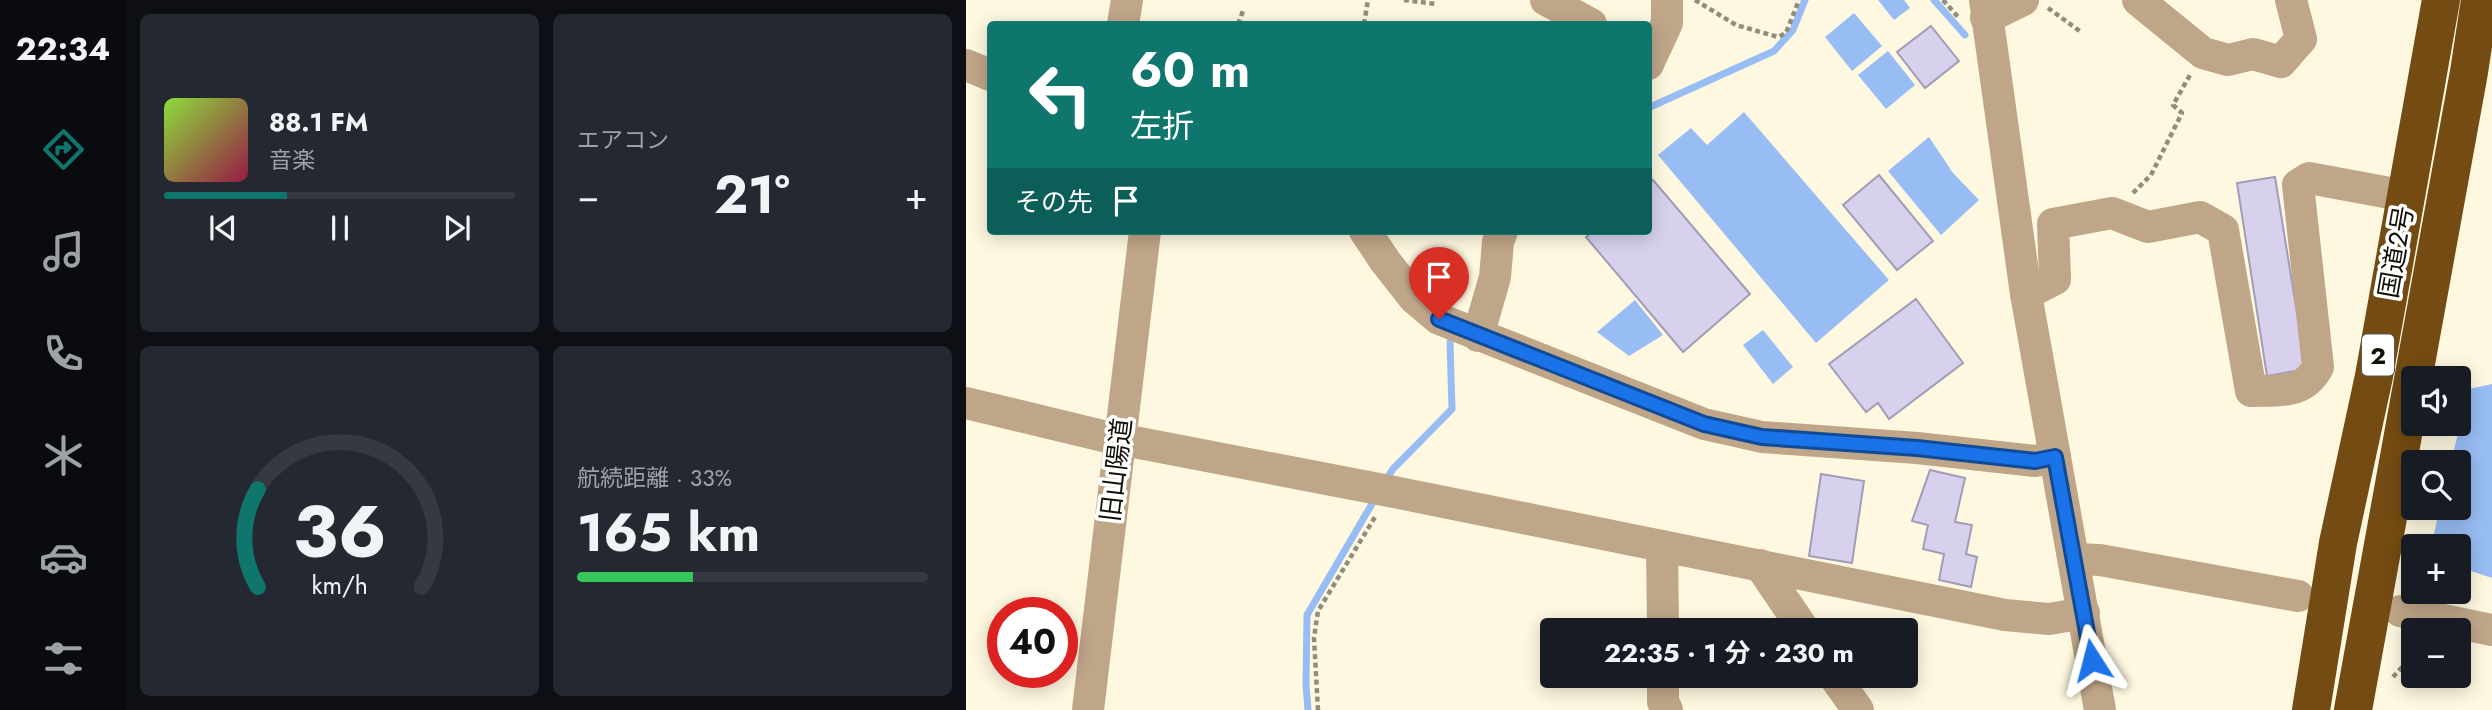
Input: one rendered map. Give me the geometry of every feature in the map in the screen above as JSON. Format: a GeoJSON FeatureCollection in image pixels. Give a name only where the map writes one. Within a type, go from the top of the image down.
{"type":"FeatureCollection","features":[{"type":"Feature","properties":{"kind":"highway","name":"国道2号"},"geometry":{"type":"LineString","coordinates":[[2311,710],[2338,543],[2374,376],[2441,0]]}},
{"type":"Feature","properties":{"kind":"highway","name":"国道2号"},"geometry":{"type":"LineString","coordinates":[[2353,710],[2480,0]]}},
{"type":"Feature","properties":{"kind":"street"},"geometry":{"type":"LineString","coordinates":[[1124,21],[1128,0]]}},
{"type":"Feature","properties":{"kind":"street"},"geometry":{"type":"LineString","coordinates":[[1546,0],[1585,21]]}},
{"type":"Feature","properties":{"kind":"street"},"geometry":{"type":"LineString","coordinates":[[1652,56],[1667,23],[1667,0]]}},
{"type":"Feature","properties":{"kind":"street"},"geometry":{"type":"LineString","coordinates":[[2024,0],[1986,9],[2026,294],[2100,710]]}},
{"type":"Feature","properties":{"kind":"street"},"geometry":{"type":"LineString","coordinates":[[2138,0],[2203,53],[2228,60],[2253,54],[2281,62],[2301,39],[2291,0]]}},
{"type":"Feature","properties":{"kind":"street"},"geometry":{"type":"LineString","coordinates":[[966,65],[987,74]]}},
{"type":"Feature","properties":{"kind":"street"},"geometry":{"type":"LineString","coordinates":[[2026,294],[2055,279],[2053,224],[2112,213],[2148,227],[2200,217],[2223,230],[2251,391],[2290,390],[2311,380],[2318,367],[2298,185],[2309,178],[2406,196]]}},
{"type":"Feature","properties":{"kind":"street","name":"旧山陽道"},"geometry":{"type":"LineString","coordinates":[[1088,710],[1144,235]]}},
{"type":"Feature","properties":{"kind":"street"},"geometry":{"type":"LineString","coordinates":[[1368,235],[1414,298],[1439,319],[1704,424],[1762,437],[1917,448],[2035,461],[2055,457]]}},
{"type":"Feature","properties":{"kind":"street"},"geometry":{"type":"LineString","coordinates":[[1478,335],[1495,277],[1501,235]]}},
{"type":"Feature","properties":{"kind":"street"},"geometry":{"type":"LineString","coordinates":[[966,403],[1103,436],[2005,615],[2049,619],[2084,613]]}},
{"type":"Feature","properties":{"kind":"street"},"geometry":{"type":"LineString","coordinates":[[1662,546],[1663,618]]}},
{"type":"Feature","properties":{"kind":"street"},"geometry":{"type":"LineString","coordinates":[[2075,559],[2100,560],[2298,596]]}},
{"type":"Feature","properties":{"kind":"street"},"geometry":{"type":"LineString","coordinates":[[1760,565],[1796,618]]}},
{"type":"Feature","properties":{"kind":"street"},"geometry":{"type":"LineString","coordinates":[[2400,611],[2492,630]]}},
{"type":"Feature","properties":{"kind":"street"},"geometry":{"type":"LineString","coordinates":[[1663,688],[1663,702],[1667,710]]}},
{"type":"Feature","properties":{"kind":"street"},"geometry":{"type":"LineString","coordinates":[[1842,688],[1857,710]]}},
{"type":"Feature","properties":{"kind":"path"},"geometry":{"type":"LineString","coordinates":[[1364,21],[1368,0]]}},
{"type":"Feature","properties":{"kind":"path"},"geometry":{"type":"LineString","coordinates":[[1404,0],[1436,4]]}},
{"type":"Feature","properties":{"kind":"path"},"geometry":{"type":"LineString","coordinates":[[1695,0],[1736,25],[1777,37],[1786,33],[1799,0]]}},
{"type":"Feature","properties":{"kind":"path"},"geometry":{"type":"LineString","coordinates":[[2038,0],[2081,32]]}},
{"type":"Feature","properties":{"kind":"path"},"geometry":{"type":"LineString","coordinates":[[1239,21],[1243,11]]}},
{"type":"Feature","properties":{"kind":"path"},"geometry":{"type":"LineString","coordinates":[[2112,213],[2151,175],[2182,113],[2173,105],[2203,53]]}},
{"type":"Feature","properties":{"kind":"path"},"geometry":{"type":"LineString","coordinates":[[1318,710],[1314,638],[1318,611],[1389,491]]}},
{"type":"Feature","properties":{"kind":"path"},"geometry":{"type":"LineString","coordinates":[[2390,687],[2393,675],[2401,667]]}},
{"type":"Feature","properties":{"kind":"water"},"geometry":{"type":"Polygon","coordinates":[[[1878,0],[1904,0],[1910,8],[1894,20],[1878,0]]]}},
{"type":"Feature","properties":{"kind":"water"},"geometry":{"type":"Polygon","coordinates":[[[1854,13],[1882,46],[1852,71],[1825,37],[1854,13]]]}},
{"type":"Feature","properties":{"kind":"water"},"geometry":{"type":"Polygon","coordinates":[[[1888,51],[1915,85],[1886,109],[1858,75],[1888,51]]]}},
{"type":"Feature","properties":{"kind":"water"},"geometry":{"type":"Polygon","coordinates":[[[1744,112],[1889,280],[1816,343],[1658,155],[1691,128],[1707,145],[1744,112]]]}},
{"type":"Feature","properties":{"kind":"water"},"geometry":{"type":"Polygon","coordinates":[[[1929,137],[1953,173],[1979,200],[1941,235],[1888,171],[1929,137]]]}},
{"type":"Feature","properties":{"kind":"water"},"geometry":{"type":"Polygon","coordinates":[[[1635,300],[1663,335],[1629,356],[1597,332],[1635,300]]]}},
{"type":"Feature","properties":{"kind":"water"},"geometry":{"type":"Polygon","coordinates":[[[1763,330],[1793,367],[1773,384],[1743,345],[1763,330]]]}},
{"type":"Feature","properties":{"kind":"water"},"geometry":{"type":"Polygon","coordinates":[[[2492,384],[2492,578],[2471,571],[2471,534],[2434,534],[2437,520],[2471,520],[2471,450],[2454,450],[2457,436],[2471,436],[2471,389],[2492,384]]]}},
{"type":"Feature","properties":{"kind":"building"},"geometry":{"type":"Polygon","coordinates":[[[1931,26],[1959,61],[1925,88],[1897,52],[1931,26]]]}},
{"type":"Feature","properties":{"kind":"building"},"geometry":{"type":"Polygon","coordinates":[[[1879,175],[1933,241],[1897,270],[1843,205],[1879,175]]]}},
{"type":"Feature","properties":{"kind":"building"},"geometry":{"type":"Polygon","coordinates":[[[2275,177],[2306,369],[2267,376],[2237,183],[2275,177]]]}},
{"type":"Feature","properties":{"kind":"building"},"geometry":{"type":"Polygon","coordinates":[[[1652,181],[1750,294],[1683,352],[1586,237],[1652,235],[1652,181]]]}},
{"type":"Feature","properties":{"kind":"building"},"geometry":{"type":"Polygon","coordinates":[[[1916,299],[1963,363],[1889,419],[1878,403],[1866,412],[1829,364],[1916,299]]]}},
{"type":"Feature","properties":{"kind":"building"},"geometry":{"type":"Polygon","coordinates":[[[1930,470],[1965,478],[1955,522],[1972,525],[1966,554],[1977,557],[1971,587],[1939,580],[1944,554],[1923,549],[1928,525],[1912,521],[1930,470]]]}},
{"type":"Feature","properties":{"kind":"building"},"geometry":{"type":"Polygon","coordinates":[[[1821,474],[1864,481],[1852,563],[1809,556],[1821,474]]]}},
{"type":"Feature","properties":{"kind":"waterway"},"geometry":{"type":"LineString","coordinates":[[1652,106],[1774,51],[1793,30],[1805,0]]}},
{"type":"Feature","properties":{"kind":"waterway"},"geometry":{"type":"LineString","coordinates":[[1934,0],[1965,35]]}},
{"type":"Feature","properties":{"kind":"waterway"},"geometry":{"type":"LineString","coordinates":[[1385,481],[1393,469],[1452,409],[1450,342],[1455,332]]}},
{"type":"Feature","properties":{"kind":"waterway"},"geometry":{"type":"LineString","coordinates":[[1308,710],[1307,615],[1376,497]]}},
{"type":"Feature","properties":{"kind":"route"},"geometry":{"type":"LineString","coordinates":[[1439,319],[1704,424],[1762,437],[1917,448],[2035,461],[2055,457],[2092,660]]}}]}
